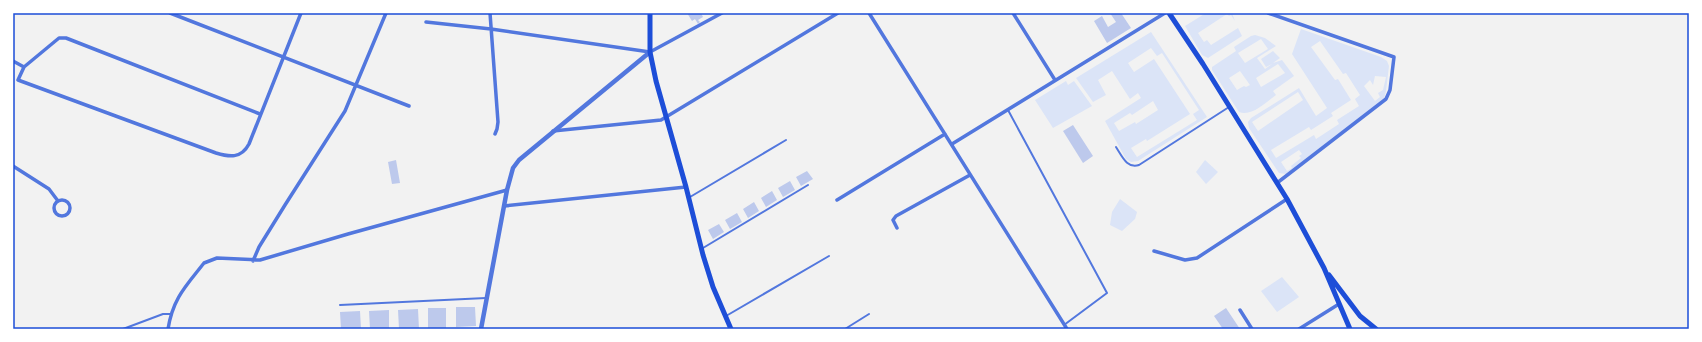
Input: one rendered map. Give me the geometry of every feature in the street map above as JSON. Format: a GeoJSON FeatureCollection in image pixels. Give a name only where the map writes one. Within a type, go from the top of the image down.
{"type":"FeatureCollection","features":[{"type":"Feature","properties":{"kind":"main road"},"geometry":{"type":"LineString","coordinates":[[650,13],[650,52],[656,82],[713,287],[730,329]]}},
{"type":"Feature","properties":{"kind":"main road"},"geometry":{"type":"LineString","coordinates":[[1169,13],[1203,64],[1287,199],[1324,268],[1350,329]]}},
{"type":"Feature","properties":{"kind":"main road"},"geometry":{"type":"LineString","coordinates":[[1324,268],[1360,316],[1376,329]]}},
{"type":"Feature","properties":{"kind":"street"},"geometry":{"type":"LineString","coordinates":[[170,13],[409,106]]}},
{"type":"Feature","properties":{"kind":"street"},"geometry":{"type":"LineString","coordinates":[[13,78],[224,155],[234,157],[246,149],[301,13]]}},
{"type":"Feature","properties":{"kind":"street"},"geometry":{"type":"LineString","coordinates":[[253,261],[259,247],[338,123],[357,86],[386,13]]}},
{"type":"Feature","properties":{"kind":"street"},"geometry":{"type":"LineString","coordinates":[[490,13],[498,122],[498,129],[495,134]]}},
{"type":"Feature","properties":{"kind":"street"},"geometry":{"type":"LineString","coordinates":[[481,329],[485,298],[510,174],[515,164],[650,52],[722,13]]}},
{"type":"Feature","properties":{"kind":"street"},"geometry":{"type":"LineString","coordinates":[[552,132],[661,120],[838,13]]}},
{"type":"Feature","properties":{"kind":"street"},"geometry":{"type":"LineString","coordinates":[[870,13],[1066,327]]}},
{"type":"Feature","properties":{"kind":"street"},"geometry":{"type":"LineString","coordinates":[[1013,13],[1055,80]]}},
{"type":"Feature","properties":{"kind":"street"},"geometry":{"type":"LineString","coordinates":[[952,144],[1055,80],[1070,73],[1165,13]]}},
{"type":"Feature","properties":{"kind":"street"},"geometry":{"type":"LineString","coordinates":[[1268,13],[1394,57],[1390,90],[1386,99],[1277,183]]}},
{"type":"Feature","properties":{"kind":"street"},"geometry":{"type":"LineString","coordinates":[[426,22],[491,28],[650,52]]}},
{"type":"Feature","properties":{"kind":"street"},"geometry":{"type":"LineString","coordinates":[[18,80],[24,67],[59,38],[66,38],[260,114]]}},
{"type":"Feature","properties":{"kind":"street"},"geometry":{"type":"LineString","coordinates":[[13,61],[24,67]]}},
{"type":"Feature","properties":{"kind":"street"},"geometry":{"type":"LineString","coordinates":[[837,200],[945,134]]}},
{"type":"Feature","properties":{"kind":"street"},"geometry":{"type":"LineString","coordinates":[[13,166],[49,189],[58,201]]}},
{"type":"Feature","properties":{"kind":"street"},"geometry":{"type":"LineString","coordinates":[[896,228],[893,220],[896,216],[970,175]]}},
{"type":"Feature","properties":{"kind":"street"},"geometry":{"type":"LineString","coordinates":[[504,206],[686,187]]}},
{"type":"Feature","properties":{"kind":"street"},"geometry":{"type":"LineString","coordinates":[[168,329],[171,314],[178,296],[208,260],[222,258],[253,261],[260,260],[507,190]]}},
{"type":"Feature","properties":{"kind":"street"},"geometry":{"type":"LineString","coordinates":[[1154,251],[1185,260],[1197,258],[1287,199]]}},
{"type":"Feature","properties":{"kind":"street"},"geometry":{"type":"LineString","coordinates":[[63,200],[70,205],[70,210],[65,215],[58,215],[55,211],[55,205],[58,201],[63,200]]}},
{"type":"Feature","properties":{"kind":"street"},"geometry":{"type":"LineString","coordinates":[[1299,329],[1339,304]]}},
{"type":"Feature","properties":{"kind":"street"},"geometry":{"type":"LineString","coordinates":[[1240,310],[1252,329]]}},
{"type":"Feature","properties":{"kind":"lane"},"geometry":{"type":"LineString","coordinates":[[1116,147],[1127,163],[1132,166],[1139,165],[1229,107]]}},
{"type":"Feature","properties":{"kind":"lane"},"geometry":{"type":"LineString","coordinates":[[1008,110],[1107,293],[1066,327]]}},
{"type":"Feature","properties":{"kind":"lane"},"geometry":{"type":"LineString","coordinates":[[689,198],[786,140]]}},
{"type":"Feature","properties":{"kind":"lane"},"geometry":{"type":"LineString","coordinates":[[702,249],[808,185]]}},
{"type":"Feature","properties":{"kind":"lane"},"geometry":{"type":"LineString","coordinates":[[725,317],[829,256]]}},
{"type":"Feature","properties":{"kind":"lane"},"geometry":{"type":"LineString","coordinates":[[340,305],[485,298]]}},
{"type":"Feature","properties":{"kind":"lane"},"geometry":{"type":"LineString","coordinates":[[123,329],[163,314],[171,314]]}},
{"type":"Feature","properties":{"kind":"lane"},"geometry":{"type":"LineString","coordinates":[[845,329],[869,314]]}},
{"type":"Feature","properties":{"kind":"shaded area"},"geometry":{"type":"Polygon","coordinates":[[[1206,13],[1232,13],[1235,21],[1231,15],[1229,16],[1227,14],[1198,33],[1204,42],[1207,40],[1211,45],[1238,28],[1242,36],[1208,58],[1202,55],[1185,26],[1206,13]]]}},
{"type":"Feature","properties":{"kind":"shaded area"},"geometry":{"type":"Polygon","coordinates":[[[1301,29],[1381,57],[1387,61],[1389,66],[1384,98],[1286,174],[1279,173],[1249,128],[1248,122],[1251,118],[1299,88],[1316,116],[1327,108],[1292,54],[1301,29]],[[1320,41],[1311,47],[1335,80],[1338,79],[1351,100],[1331,113],[1333,116],[1311,130],[1309,127],[1271,150],[1276,158],[1314,135],[1316,139],[1339,124],[1337,120],[1359,106],[1355,99],[1360,95],[1346,73],[1343,74],[1320,41]],[[1375,76],[1373,85],[1370,80],[1364,86],[1375,101],[1380,97],[1378,93],[1383,90],[1386,77],[1375,76]],[[1298,92],[1252,122],[1258,131],[1303,100],[1298,92]],[[1299,150],[1281,162],[1287,171],[1292,168],[1291,166],[1301,158],[1299,156],[1302,154],[1299,150]]]}},
{"type":"Feature","properties":{"kind":"shaded area"},"geometry":{"type":"Polygon","coordinates":[[[1151,32],[1207,117],[1138,161],[1131,162],[1126,159],[1105,121],[1141,98],[1138,93],[1130,99],[1112,71],[1098,80],[1106,95],[1093,102],[1076,78],[1151,32]],[[1151,48],[1128,63],[1134,72],[1154,59],[1190,114],[1147,141],[1146,139],[1131,148],[1137,157],[1197,120],[1193,114],[1199,110],[1162,53],[1157,56],[1151,48]],[[1153,101],[1132,115],[1130,113],[1114,123],[1119,131],[1135,122],[1136,124],[1158,110],[1153,101]]]}},
{"type":"Feature","properties":{"kind":"shaded area"},"geometry":{"type":"Polygon","coordinates":[[[1255,35],[1265,38],[1276,46],[1257,58],[1265,69],[1272,64],[1266,67],[1261,59],[1273,51],[1280,58],[1273,63],[1282,60],[1294,76],[1273,91],[1276,95],[1263,105],[1254,111],[1244,113],[1239,112],[1212,70],[1212,67],[1236,51],[1234,47],[1255,35]],[[1261,39],[1238,53],[1245,63],[1268,49],[1261,39]],[[1278,64],[1256,78],[1261,87],[1285,73],[1278,64]],[[1240,71],[1229,78],[1237,90],[1244,86],[1246,87],[1250,85],[1240,71]]]}},
{"type":"Feature","properties":{"kind":"shaded area"},"geometry":{"type":"Polygon","coordinates":[[[1066,81],[1068,85],[1074,81],[1092,106],[1053,128],[1035,100],[1066,81]]]}},
{"type":"Feature","properties":{"kind":"shaded area"},"geometry":{"type":"Polygon","coordinates":[[[1205,160],[1218,172],[1206,184],[1196,172],[1205,160]]]}},
{"type":"Feature","properties":{"kind":"shaded area"},"geometry":{"type":"Polygon","coordinates":[[[1120,199],[1137,212],[1135,219],[1122,231],[1110,225],[1112,212],[1120,199]]]}},
{"type":"Feature","properties":{"kind":"shaded area"},"geometry":{"type":"Polygon","coordinates":[[[1282,277],[1299,297],[1277,312],[1261,291],[1282,277]]]}},
{"type":"Feature","properties":{"kind":"building"},"geometry":{"type":"Polygon","coordinates":[[[687,13],[701,13],[703,17],[698,20],[700,22],[698,24],[695,19],[692,21],[687,13]]]}},
{"type":"Feature","properties":{"kind":"building"},"geometry":{"type":"Polygon","coordinates":[[[1110,13],[1121,13],[1131,28],[1107,43],[1094,21],[1102,16],[1108,27],[1116,22],[1110,13]]]}},
{"type":"Feature","properties":{"kind":"building"},"geometry":{"type":"Polygon","coordinates":[[[1073,125],[1093,156],[1083,163],[1063,131],[1073,125]]]}},
{"type":"Feature","properties":{"kind":"building"},"geometry":{"type":"Polygon","coordinates":[[[396,160],[400,183],[392,184],[388,162],[396,160]]]}},
{"type":"Feature","properties":{"kind":"building"},"geometry":{"type":"Polygon","coordinates":[[[807,171],[813,179],[801,186],[796,177],[807,171]]]}},
{"type":"Feature","properties":{"kind":"building"},"geometry":{"type":"Polygon","coordinates":[[[790,181],[795,190],[783,197],[778,188],[790,181]]]}},
{"type":"Feature","properties":{"kind":"building"},"geometry":{"type":"Polygon","coordinates":[[[772,191],[777,200],[766,207],[761,198],[772,191]]]}},
{"type":"Feature","properties":{"kind":"building"},"geometry":{"type":"Polygon","coordinates":[[[754,202],[759,211],[748,218],[743,209],[754,202]]]}},
{"type":"Feature","properties":{"kind":"building"},"geometry":{"type":"Polygon","coordinates":[[[737,213],[742,222],[730,229],[725,220],[737,213]]]}},
{"type":"Feature","properties":{"kind":"building"},"geometry":{"type":"Polygon","coordinates":[[[719,224],[724,232],[713,239],[708,230],[719,224]]]}},
{"type":"Feature","properties":{"kind":"building"},"geometry":{"type":"Polygon","coordinates":[[[456,307],[475,307],[476,326],[456,327],[456,307]]]}},
{"type":"Feature","properties":{"kind":"building"},"geometry":{"type":"Polygon","coordinates":[[[428,308],[446,308],[446,328],[428,328],[428,308]]]}},
{"type":"Feature","properties":{"kind":"building"},"geometry":{"type":"Polygon","coordinates":[[[1226,308],[1240,329],[1223,329],[1214,316],[1226,308]]]}},
{"type":"Feature","properties":{"kind":"building"},"geometry":{"type":"Polygon","coordinates":[[[418,309],[419,329],[399,329],[398,310],[418,309]]]}},
{"type":"Feature","properties":{"kind":"building"},"geometry":{"type":"Polygon","coordinates":[[[389,310],[389,329],[370,329],[369,311],[389,310]]]}},
{"type":"Feature","properties":{"kind":"building"},"geometry":{"type":"Polygon","coordinates":[[[360,311],[361,329],[341,329],[340,312],[360,311]]]}}]}
